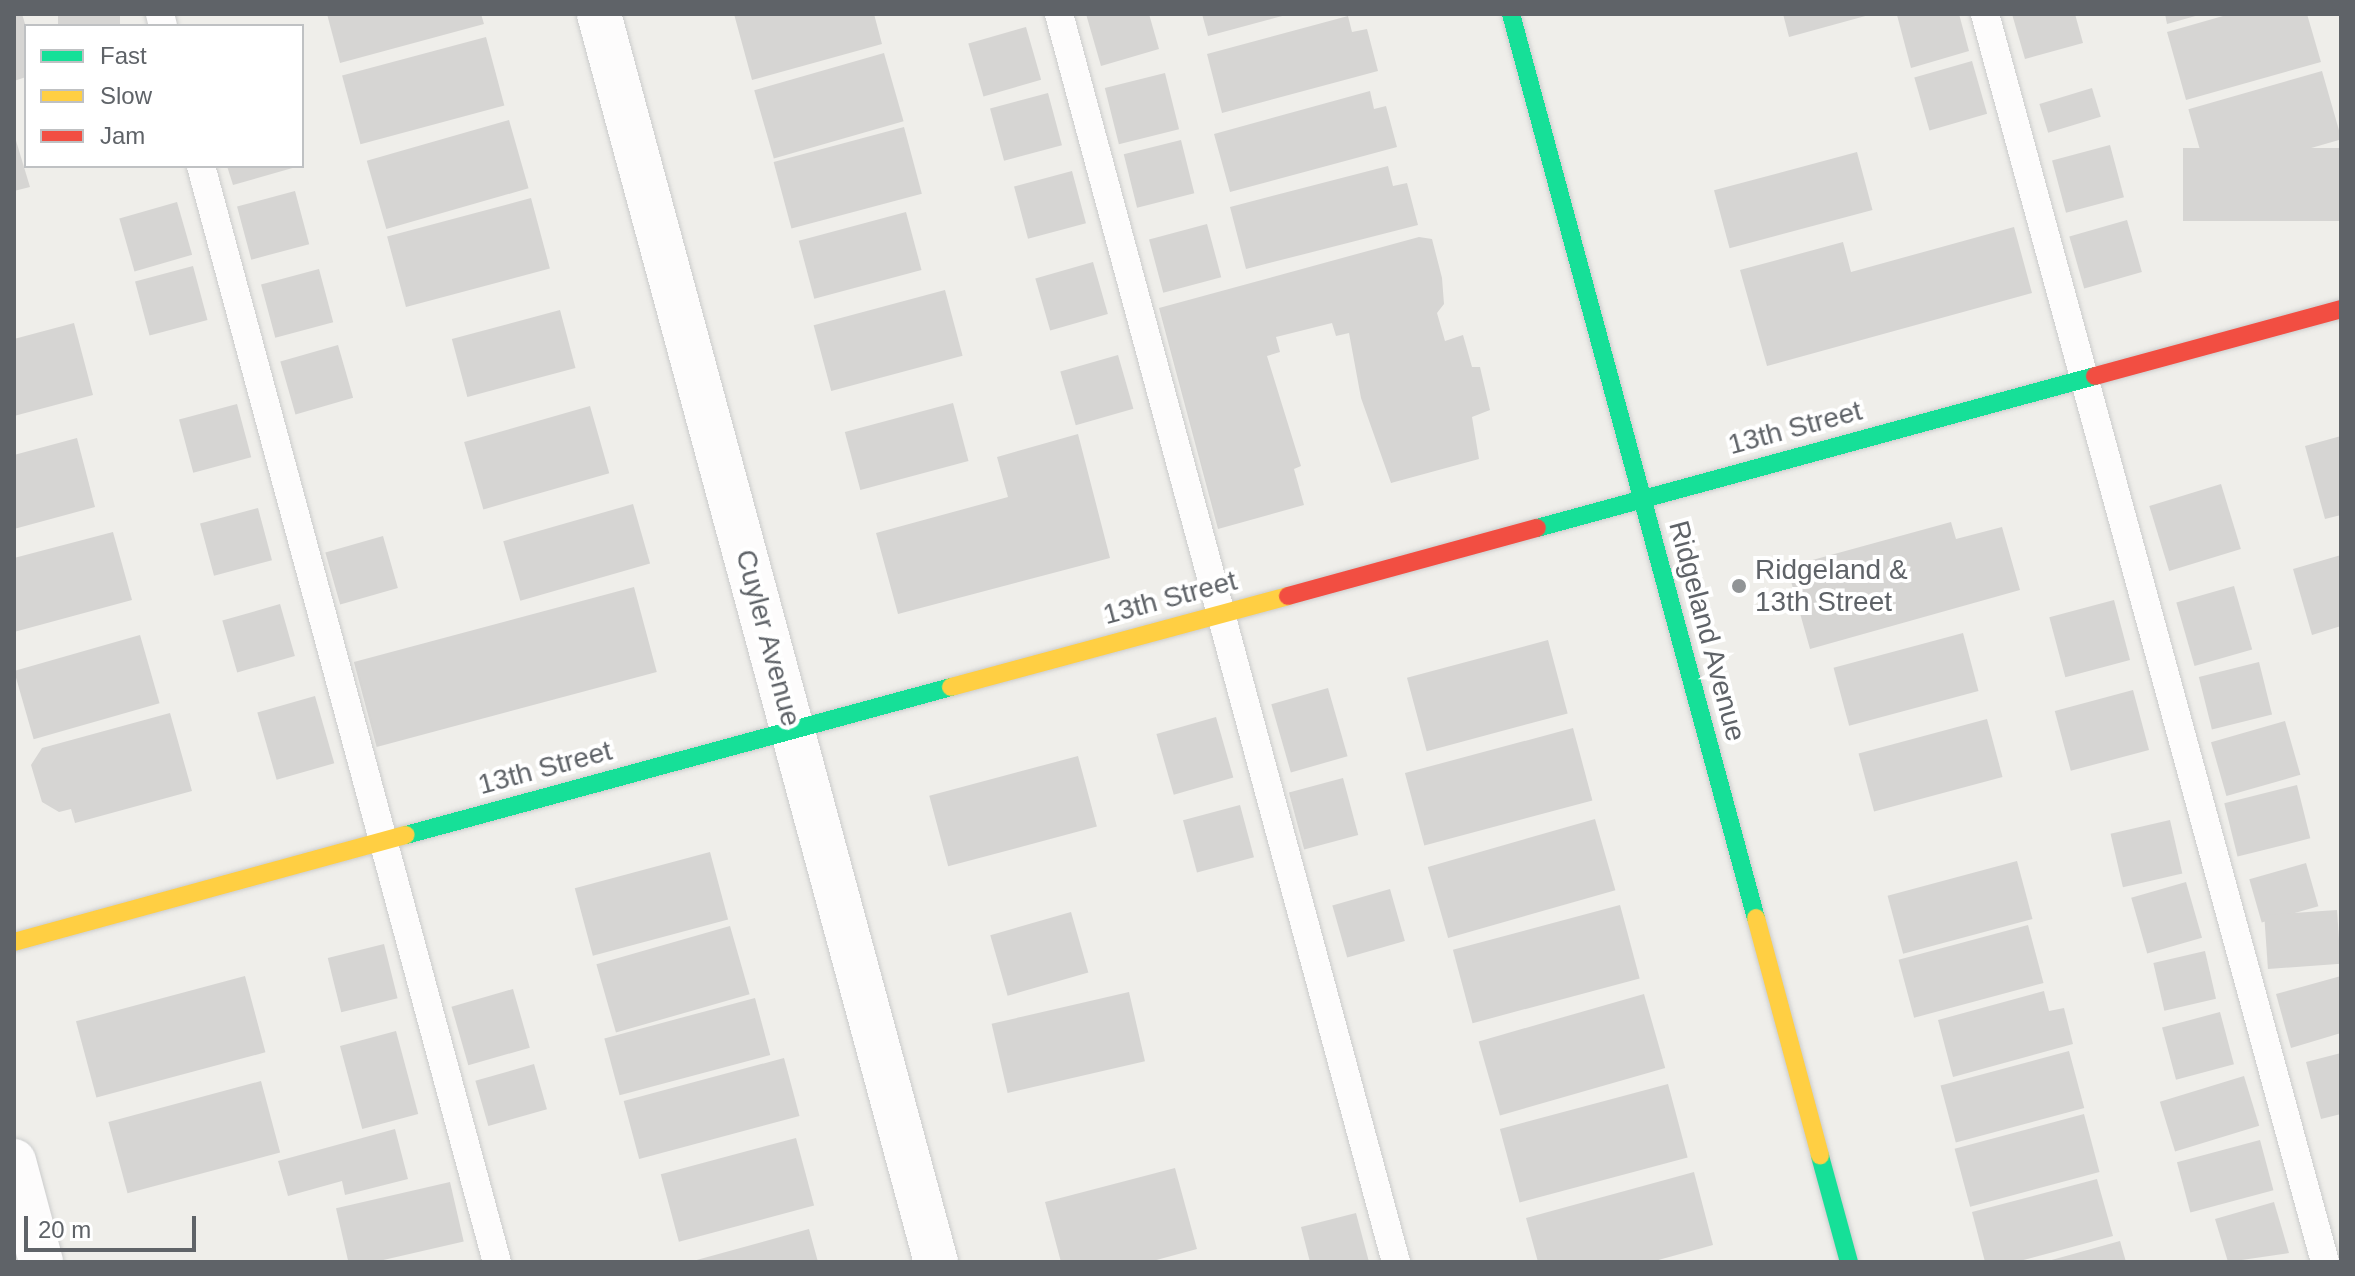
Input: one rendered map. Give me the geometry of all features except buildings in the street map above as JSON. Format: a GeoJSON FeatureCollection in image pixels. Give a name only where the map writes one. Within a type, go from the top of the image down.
{"type":"FeatureCollection","features":[{"type":"Feature","properties":{"kind":"street","name":"Cuyler Avenue"},"geometry":{"type":"LineString","coordinates":[[599,14],[936,1262]]}},
{"type":"Feature","properties":{"kind":"street","name":"Ridgeland Avenue"},"geometry":{"type":"LineString","coordinates":[[1511,14],[1849,1262]]}},
{"type":"Feature","properties":{"kind":"street","name":"13th Street"},"geometry":{"type":"LineString","coordinates":[[14,942],[2341,309]]}},
{"type":"Feature","properties":{"kind":"street"},"geometry":{"type":"LineString","coordinates":[[14,1161],[41,1262]]}},
{"type":"Feature","properties":{"kind":"lane"},"geometry":{"type":"LineString","coordinates":[[1059,14],[1396,1262]]}},
{"type":"Feature","properties":{"kind":"lane"},"geometry":{"type":"LineString","coordinates":[[1985,14],[2325,1262]]}},
{"type":"Feature","properties":{"kind":"lane"},"geometry":{"type":"LineString","coordinates":[[202,168],[497,1262]]}},
{"type":"Feature","properties":{"kind":"traffic: fast"},"geometry":{"type":"LineString","coordinates":[[1511,14],[1756,918]]}},
{"type":"Feature","properties":{"kind":"traffic: fast"},"geometry":{"type":"LineString","coordinates":[[1537,528],[2095,376]]}},
{"type":"Feature","properties":{"kind":"traffic: fast"},"geometry":{"type":"LineString","coordinates":[[406,835],[951,687]]}},
{"type":"Feature","properties":{"kind":"traffic: fast"},"geometry":{"type":"LineString","coordinates":[[1820,1156],[1849,1262]]}},
{"type":"Feature","properties":{"kind":"traffic: slow"},"geometry":{"type":"LineString","coordinates":[[951,687],[1288,596]]}},
{"type":"Feature","properties":{"kind":"traffic: slow"},"geometry":{"type":"LineString","coordinates":[[14,942],[406,835]]}},
{"type":"Feature","properties":{"kind":"traffic: slow"},"geometry":{"type":"LineString","coordinates":[[1756,918],[1820,1156]]}},
{"type":"Feature","properties":{"kind":"traffic: jam"},"geometry":{"type":"LineString","coordinates":[[2095,376],[2341,309]]}},
{"type":"Feature","properties":{"kind":"traffic: jam"},"geometry":{"type":"LineString","coordinates":[[1288,596],[1537,528]]}},
{"type":"Feature","properties":{"kind":"place","name":"Ridgeland & 13th Street"},"geometry":{"type":"Point","coordinates":[1739,586]}}]}
